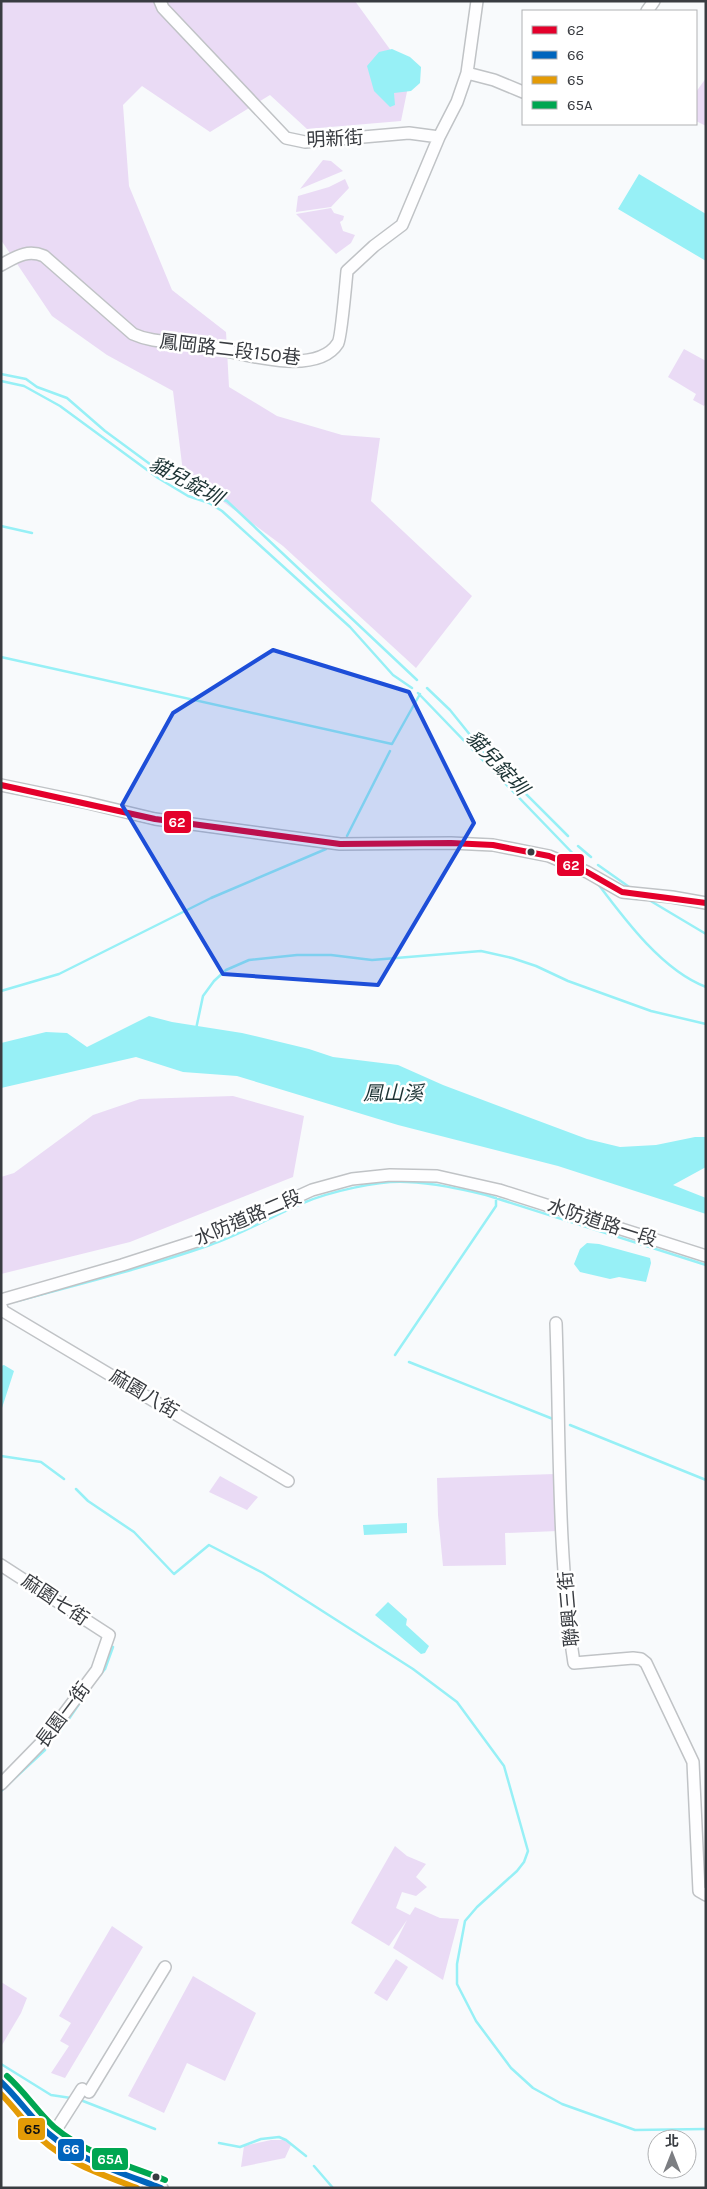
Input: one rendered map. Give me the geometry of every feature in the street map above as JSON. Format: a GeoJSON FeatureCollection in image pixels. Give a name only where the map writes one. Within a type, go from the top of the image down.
{"type":"FeatureCollection","features":[{"type":"Feature","properties":{"kind":"street","name":"明新街"},"geometry":{"type":"LineString","coordinates":[[160,1],[163,8],[286,138],[305,142],[409,133],[438,137]]}},
{"type":"Feature","properties":{"kind":"street"},"geometry":{"type":"LineString","coordinates":[[438,137],[457,102],[467,72],[477,1]]}},
{"type":"Feature","properties":{"kind":"street"},"geometry":{"type":"LineString","coordinates":[[467,72],[494,80],[522,92]]}},
{"type":"Feature","properties":{"kind":"street","name":"鳳岡路二段150巷"},"geometry":{"type":"LineString","coordinates":[[1,265],[24,253],[35,252],[44,256],[133,334],[147,340],[195,344],[246,356],[301,362],[326,356],[338,342],[347,272],[374,246],[402,226],[438,137]]}},
{"type":"Feature","properties":{"kind":"street"},"geometry":{"type":"LineString","coordinates":[[1,785],[155,819],[340,844],[451,843],[493,845],[549,856],[587,872],[622,892],[672,897],[706,903]]}},
{"type":"Feature","properties":{"kind":"street","name":"水防道路二段"},"geometry":{"type":"LineString","coordinates":[[2,1306],[209,1237],[312,1190],[352,1179],[390,1175],[436,1176],[499,1190]]}},
{"type":"Feature","properties":{"kind":"street","name":"水防道路一段"},"geometry":{"type":"LineString","coordinates":[[499,1190],[706,1256]]}},
{"type":"Feature","properties":{"kind":"street","name":"麻園八街"},"geometry":{"type":"LineString","coordinates":[[2,1306],[288,1481]]}},
{"type":"Feature","properties":{"kind":"street","name":"聯興三街"},"geometry":{"type":"LineString","coordinates":[[556,1323],[561,1516],[570,1640],[574,1663],[633,1658],[641,1659],[646,1663],[693,1762],[699,1891],[706,1895]]}},
{"type":"Feature","properties":{"kind":"street","name":"麻園七街"},"geometry":{"type":"LineString","coordinates":[[1,1565],[109,1636]]}},
{"type":"Feature","properties":{"kind":"street","name":"長園一街"},"geometry":{"type":"LineString","coordinates":[[1,1784],[46,1738],[97,1670],[109,1636]]}},
{"type":"Feature","properties":{"kind":"street"},"geometry":{"type":"LineString","coordinates":[[52,2136],[85,2090],[165,1967]]}},
{"type":"Feature","properties":{"kind":"street"},"geometry":{"type":"LineString","coordinates":[[1,2082],[30,2115],[52,2136],[90,2160],[162,2188]]}},
{"type":"Feature","properties":{"kind":"highlighted area"},"geometry":{"type":"Polygon","coordinates":[[[273,650],[409,692],[474,823],[378,985],[223,974],[122,805],[173,713],[273,650]]]}},
{"type":"Feature","properties":{"kind":"shaded area"},"geometry":{"type":"Polygon","coordinates":[[[1,1],[355,1],[410,77],[401,121],[307,129],[270,95],[210,132],[142,86],[123,105],[129,186],[172,290],[226,332],[229,387],[277,416],[342,435],[380,438],[371,501],[472,596],[416,668],[283,546],[183,472],[173,391],[107,355],[52,316],[1,240],[1,1]]]}},
{"type":"Feature","properties":{"kind":"shaded area"},"geometry":{"type":"Polygon","coordinates":[[[706,78],[706,126],[697,122],[697,91],[706,78]]]}},
{"type":"Feature","properties":{"kind":"shaded area"},"geometry":{"type":"Polygon","coordinates":[[[323,160],[331,161],[343,171],[300,189],[323,160]]]}},
{"type":"Feature","properties":{"kind":"shaded area"},"geometry":{"type":"Polygon","coordinates":[[[345,179],[349,188],[331,207],[296,212],[298,196],[329,187],[345,179]]]}},
{"type":"Feature","properties":{"kind":"shaded area"},"geometry":{"type":"Polygon","coordinates":[[[331,208],[334,213],[344,216],[340,222],[343,231],[355,235],[351,243],[336,254],[296,214],[331,208]]]}},
{"type":"Feature","properties":{"kind":"shaded area"},"geometry":{"type":"Polygon","coordinates":[[[684,349],[706,361],[706,403],[704,406],[693,400],[696,394],[668,377],[684,349]]]}},
{"type":"Feature","properties":{"kind":"shaded area"},"geometry":{"type":"Polygon","coordinates":[[[233,1096],[304,1116],[293,1177],[130,1242],[1,1274],[1,1177],[14,1173],[93,1115],[140,1099],[233,1096]]]}},
{"type":"Feature","properties":{"kind":"shaded area"},"geometry":{"type":"Polygon","coordinates":[[[555,1474],[558,1531],[505,1533],[506,1565],[443,1566],[438,1515],[437,1478],[555,1474]]]}},
{"type":"Feature","properties":{"kind":"shaded area"},"geometry":{"type":"Polygon","coordinates":[[[220,1476],[258,1497],[247,1510],[209,1492],[220,1476]]]}},
{"type":"Feature","properties":{"kind":"shaded area"},"geometry":{"type":"Polygon","coordinates":[[[395,1846],[407,1856],[426,1864],[416,1877],[427,1887],[416,1896],[402,1892],[396,1908],[410,1915],[415,1907],[440,1918],[459,1919],[443,1980],[393,1948],[407,1920],[389,1946],[351,1923],[395,1846]]]}},
{"type":"Feature","properties":{"kind":"shaded area"},"geometry":{"type":"Polygon","coordinates":[[[112,1926],[143,1947],[65,2078],[51,2073],[69,2046],[60,2041],[71,2023],[59,2016],[112,1926]]]}},
{"type":"Feature","properties":{"kind":"shaded area"},"geometry":{"type":"Polygon","coordinates":[[[396,1959],[408,1967],[387,2001],[374,1993],[396,1959]]]}},
{"type":"Feature","properties":{"kind":"shaded area"},"geometry":{"type":"Polygon","coordinates":[[[193,1976],[256,2013],[225,2081],[187,2063],[164,2113],[128,2096],[193,1976]]]}},
{"type":"Feature","properties":{"kind":"shaded area"},"geometry":{"type":"Polygon","coordinates":[[[1,1982],[27,1998],[21,2013],[2,2045],[1,1982]]]}},
{"type":"Feature","properties":{"kind":"shaded area"},"geometry":{"type":"Polygon","coordinates":[[[271,2140],[285,2140],[291,2145],[285,2158],[241,2167],[244,2146],[271,2140]]]}},
{"type":"Feature","properties":{"kind":"water"},"geometry":{"type":"Polygon","coordinates":[[[392,49],[410,57],[421,67],[420,83],[411,91],[394,93],[395,105],[390,107],[374,91],[367,66],[379,52],[392,49]]]}},
{"type":"Feature","properties":{"kind":"water"},"geometry":{"type":"Polygon","coordinates":[[[639,174],[706,214],[706,261],[618,209],[639,174]]]}},
{"type":"Feature","properties":{"kind":"water","name":"鳳山溪"},"geometry":{"type":"Polygon","coordinates":[[[149,1016],[172,1022],[242,1033],[309,1049],[333,1057],[398,1065],[443,1085],[587,1139],[620,1147],[656,1145],[695,1137],[706,1137],[706,1167],[673,1185],[706,1198],[706,1214],[558,1166],[398,1125],[237,1076],[183,1072],[136,1057],[1,1088],[1,1043],[46,1032],[67,1033],[87,1047],[149,1016]]]}},
{"type":"Feature","properties":{"kind":"water"},"geometry":{"type":"Polygon","coordinates":[[[587,1243],[599,1244],[650,1258],[651,1263],[646,1282],[619,1277],[610,1279],[580,1272],[574,1264],[580,1249],[587,1243]]]}},
{"type":"Feature","properties":{"kind":"water"},"geometry":{"type":"Polygon","coordinates":[[[4,1365],[14,1371],[1,1411],[1,1366],[4,1365]]]}},
{"type":"Feature","properties":{"kind":"water"},"geometry":{"type":"Polygon","coordinates":[[[407,1523],[407,1533],[364,1535],[363,1525],[407,1523]]]}},
{"type":"Feature","properties":{"kind":"water"},"geometry":{"type":"Polygon","coordinates":[[[388,1602],[407,1619],[406,1625],[429,1646],[425,1653],[421,1654],[375,1615],[388,1602]]]}},
{"type":"Feature","properties":{"kind":"waterway","name":"貓兒錠圳"},"geometry":{"type":"LineString","coordinates":[[1,374],[26,379],[37,387],[67,398],[105,431],[158,470],[198,491],[227,501],[417,680]]}},
{"type":"Feature","properties":{"kind":"waterway"},"geometry":{"type":"LineString","coordinates":[[1,381],[24,386],[60,406],[158,478],[188,496],[209,503],[222,511],[350,627],[393,675],[412,688]]}},
{"type":"Feature","properties":{"kind":"waterway"},"geometry":{"type":"LineString","coordinates":[[1,526],[32,533]]}},
{"type":"Feature","properties":{"kind":"waterway"},"geometry":{"type":"LineString","coordinates":[[1,657],[392,744],[420,694]]}},
{"type":"Feature","properties":{"kind":"waterway","name":"貓兒錠圳"},"geometry":{"type":"LineString","coordinates":[[427,688],[450,710],[483,751],[568,836]]}},
{"type":"Feature","properties":{"kind":"waterway"},"geometry":{"type":"LineString","coordinates":[[418,693],[584,865]]}},
{"type":"Feature","properties":{"kind":"waterway"},"geometry":{"type":"LineString","coordinates":[[347,836],[390,751]]}},
{"type":"Feature","properties":{"kind":"waterway","name":"貓兒錠圳"},"geometry":{"type":"LineString","coordinates":[[578,846],[591,857]]}},
{"type":"Feature","properties":{"kind":"waterway"},"geometry":{"type":"LineString","coordinates":[[1,991],[59,974],[211,898],[326,849]]}},
{"type":"Feature","properties":{"kind":"waterway","name":"貓兒錠圳"},"geometry":{"type":"LineString","coordinates":[[598,865],[632,889]]}},
{"type":"Feature","properties":{"kind":"waterway"},"geometry":{"type":"LineString","coordinates":[[598,884],[620,913],[660,957],[690,979],[706,987]]}},
{"type":"Feature","properties":{"kind":"waterway","name":"貓兒錠圳"},"geometry":{"type":"LineString","coordinates":[[649,900],[706,934]]}},
{"type":"Feature","properties":{"kind":"waterway"},"geometry":{"type":"LineString","coordinates":[[196,1029],[203,996],[214,981],[226,970],[249,960],[297,955],[331,955],[372,960],[481,951],[536,966],[568,981],[651,1011],[706,1024]]}},
{"type":"Feature","properties":{"kind":"waterway"},"geometry":{"type":"LineString","coordinates":[[17,1301],[90,1282],[210,1245],[234,1236],[303,1203],[326,1195],[369,1185],[396,1182],[437,1185],[486,1195],[706,1265]]}},
{"type":"Feature","properties":{"kind":"waterway"},"geometry":{"type":"LineString","coordinates":[[395,1355],[496,1206],[496,1198]]}},
{"type":"Feature","properties":{"kind":"waterway"},"geometry":{"type":"LineString","coordinates":[[409,1362],[553,1419]]}},
{"type":"Feature","properties":{"kind":"waterway"},"geometry":{"type":"LineString","coordinates":[[570,1425],[706,1480]]}},
{"type":"Feature","properties":{"kind":"waterway"},"geometry":{"type":"LineString","coordinates":[[1,1456],[41,1462],[64,1479]]}},
{"type":"Feature","properties":{"kind":"waterway"},"geometry":{"type":"LineString","coordinates":[[76,1489],[88,1501],[134,1532],[174,1574],[209,1545],[263,1573],[413,1669],[457,1702],[504,1766],[528,1851],[524,1862],[517,1871],[477,1907],[465,1921],[457,1964],[457,1984],[476,2021],[511,2068],[533,2088],[562,2104],[635,2130],[706,2129]]}},
{"type":"Feature","properties":{"kind":"waterway"},"geometry":{"type":"LineString","coordinates":[[100,1675],[105,1669],[113,1647]]}},
{"type":"Feature","properties":{"kind":"waterway"},"geometry":{"type":"LineString","coordinates":[[60,1732],[79,1704]]}},
{"type":"Feature","properties":{"kind":"waterway"},"geometry":{"type":"LineString","coordinates":[[1,1791],[45,1750]]}},
{"type":"Feature","properties":{"kind":"waterway"},"geometry":{"type":"LineString","coordinates":[[1,2064],[51,2095],[71,2098]]}},
{"type":"Feature","properties":{"kind":"waterway"},"geometry":{"type":"LineString","coordinates":[[83,2101],[155,2129]]}},
{"type":"Feature","properties":{"kind":"waterway"},"geometry":{"type":"LineString","coordinates":[[219,2143],[240,2147],[261,2139],[279,2137],[286,2140],[306,2156]]}},
{"type":"Feature","properties":{"kind":"waterway"},"geometry":{"type":"LineString","coordinates":[[314,2166],[333,2188]]}},
{"type":"Feature","properties":{"kind":"transit line","name":"62"},"geometry":{"type":"LineString","coordinates":[[1,785],[155,819],[340,844],[451,843],[493,845],[549,856],[587,872],[622,892],[706,903]]}},
{"type":"Feature","properties":{"kind":"transit line","name":"65A"},"geometry":{"type":"LineString","coordinates":[[7,2076],[48,2121],[66,2136],[93,2152],[165,2180]]}},
{"type":"Feature","properties":{"kind":"transit line","name":"66"},"geometry":{"type":"LineString","coordinates":[[1,2082],[42,2127],[60,2143],[88,2159],[161,2188]]}},
{"type":"Feature","properties":{"kind":"transit line","name":"65"},"geometry":{"type":"LineString","coordinates":[[1,2094],[35,2133],[62,2155],[86,2168],[137,2188]]}}]}
